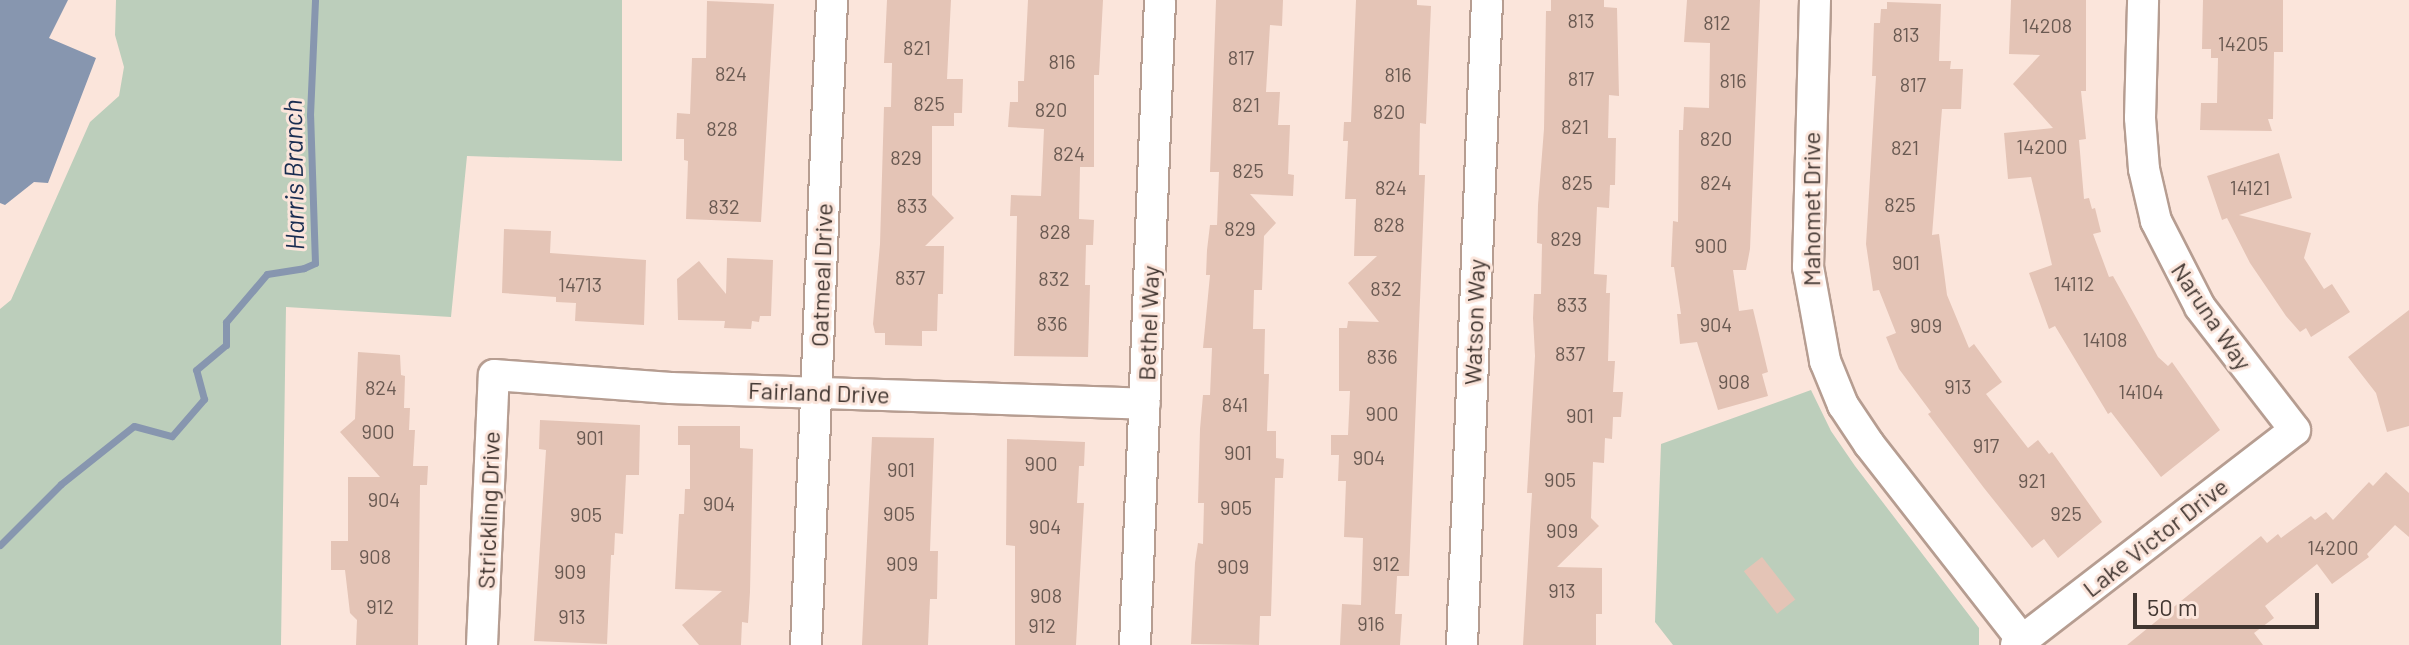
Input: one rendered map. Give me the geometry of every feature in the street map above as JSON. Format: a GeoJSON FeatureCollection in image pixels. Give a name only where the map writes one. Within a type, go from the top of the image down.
{"type":"FeatureCollection","features":[{"type":"Feature","properties":{"kind":"street","name":"Oatmeal Drive"},"geometry":{"type":"LineString","coordinates":[[806,645],[832,0]]}},
{"type":"Feature","properties":{"kind":"street","name":"Bethel Way"},"geometry":{"type":"LineString","coordinates":[[1135,645],[1160,0]]}},
{"type":"Feature","properties":{"kind":"street","name":"Watson Way"},"geometry":{"type":"LineString","coordinates":[[1462,645],[1487,0]]}},
{"type":"Feature","properties":{"kind":"street","name":"Mahomet Drive"},"geometry":{"type":"LineString","coordinates":[[1815,0],[1808,255],[1814,317],[1825,361],[1843,405],[1869,444],[2019,642]]}},
{"type":"Feature","properties":{"kind":"street","name":"Naruna Way"},"geometry":{"type":"LineString","coordinates":[[2143,0],[2140,118],[2144,169],[2156,221],[2200,307],[2295,430]]}},
{"type":"Feature","properties":{"kind":"street","name":"Fairland Drive"},"geometry":{"type":"LineString","coordinates":[[494,375],[671,388],[1145,404]]}},
{"type":"Feature","properties":{"kind":"street","name":"Strickling Drive"},"geometry":{"type":"LineString","coordinates":[[482,645],[494,375]]}},
{"type":"Feature","properties":{"kind":"street","name":"Lake Victor Drive"},"geometry":{"type":"LineString","coordinates":[[2019,642],[2295,430]]}},
{"type":"Feature","properties":{"kind":"green space"},"geometry":{"type":"Polygon","coordinates":[[[116,0],[622,0],[622,161],[467,156],[451,317],[286,307],[281,645],[0,645],[0,309],[11,300],[90,122],[119,96],[124,67],[115,35],[116,0]]]}},
{"type":"Feature","properties":{"kind":"green space"},"geometry":{"type":"Polygon","coordinates":[[[1811,390],[1831,431],[1855,466],[1979,628],[1979,645],[1673,645],[1655,622],[1661,444],[1811,390]]]}},
{"type":"Feature","properties":{"kind":"water"},"geometry":{"type":"Polygon","coordinates":[[[0,0],[68,0],[49,38],[96,58],[48,183],[34,182],[5,205],[0,203],[0,0]]]}},
{"type":"Feature","properties":{"kind":"building"},"geometry":{"type":"Polygon","coordinates":[[[887,0],[951,0],[947,79],[963,79],[962,113],[954,113],[954,126],[932,126],[932,195],[954,218],[925,246],[944,246],[943,294],[938,294],[937,331],[922,331],[922,346],[885,345],[885,333],[875,333],[873,324],[880,244],[884,107],[891,107],[892,63],[884,63],[887,0]]]}},
{"type":"Feature","properties":{"kind":"building"},"geometry":{"type":"Polygon","coordinates":[[[1028,0],[1103,0],[1099,75],[1094,75],[1094,167],[1080,167],[1079,219],[1094,220],[1093,245],[1086,245],[1085,285],[1090,285],[1088,357],[1014,356],[1017,216],[1010,216],[1011,195],[1041,196],[1044,129],[1008,127],[1010,102],[1018,102],[1018,81],[1024,81],[1028,0]]]}},
{"type":"Feature","properties":{"kind":"building"},"geometry":{"type":"Polygon","coordinates":[[[1216,0],[1283,0],[1282,26],[1270,25],[1266,92],[1280,92],[1278,125],[1290,125],[1288,174],[1294,175],[1293,196],[1250,194],[1276,223],[1264,236],[1262,290],[1254,290],[1253,329],[1265,329],[1264,374],[1269,374],[1267,431],[1276,431],[1276,458],[1284,459],[1283,478],[1275,478],[1271,616],[1260,616],[1259,645],[1191,644],[1195,563],[1198,543],[1203,544],[1204,503],[1198,503],[1200,429],[1203,395],[1210,395],[1212,348],[1203,348],[1210,275],[1206,275],[1207,250],[1210,225],[1217,225],[1219,172],[1210,172],[1216,0]]]}},
{"type":"Feature","properties":{"kind":"building"},"geometry":{"type":"Polygon","coordinates":[[[1356,0],[1417,0],[1417,5],[1431,6],[1426,124],[1420,123],[1419,175],[1425,175],[1409,576],[1397,576],[1395,614],[1402,614],[1400,645],[1340,645],[1342,604],[1361,605],[1363,538],[1344,537],[1346,481],[1338,481],[1339,455],[1331,455],[1331,435],[1348,435],[1350,391],[1339,391],[1339,328],[1347,328],[1348,321],[1379,322],[1348,283],[1377,256],[1354,256],[1356,199],[1345,199],[1348,141],[1343,141],[1344,122],[1351,122],[1356,0]]]}},
{"type":"Feature","properties":{"kind":"building"},"geometry":{"type":"Polygon","coordinates":[[[1551,0],[1604,0],[1604,7],[1617,8],[1619,96],[1609,95],[1608,138],[1616,138],[1615,185],[1610,185],[1609,208],[1597,207],[1594,274],[1607,275],[1606,293],[1610,293],[1608,361],[1615,361],[1613,392],[1623,392],[1621,417],[1613,417],[1612,439],[1605,438],[1604,463],[1593,462],[1591,518],[1599,526],[1557,567],[1602,568],[1602,614],[1596,614],[1596,645],[1523,645],[1532,493],[1527,493],[1535,356],[1534,294],[1541,294],[1542,244],[1537,243],[1544,129],[1546,11],[1551,11],[1551,0]]]}},
{"type":"Feature","properties":{"kind":"building"},"geometry":{"type":"Polygon","coordinates":[[[1687,0],[1760,0],[1750,249],[1746,270],[1733,270],[1739,311],[1753,309],[1768,372],[1762,374],[1768,396],[1718,410],[1697,342],[1680,344],[1677,314],[1681,314],[1674,267],[1671,267],[1673,221],[1678,222],[1679,130],[1683,130],[1684,107],[1709,108],[1710,43],[1684,42],[1687,0]]]}},
{"type":"Feature","properties":{"kind":"building"},"geometry":{"type":"Polygon","coordinates":[[[2011,0],[2086,0],[2086,91],[2081,91],[2086,139],[2079,140],[2084,199],[2089,198],[2092,209],[2095,208],[2101,232],[2093,234],[2109,277],[2113,276],[2158,357],[2168,366],[2172,362],[2220,430],[2161,477],[2111,412],[2108,414],[2055,326],[2049,329],[2029,273],[2052,265],[2031,177],[2008,179],[2004,133],[2053,128],[2013,84],[2040,55],[2009,54],[2011,0]]]}},
{"type":"Feature","properties":{"kind":"building"},"geometry":{"type":"Polygon","coordinates":[[[2203,0],[2283,0],[2283,52],[2274,52],[2273,119],[2268,119],[2272,131],[2200,130],[2201,103],[2217,103],[2218,58],[2211,58],[2211,49],[2202,49],[2203,0]]]}},
{"type":"Feature","properties":{"kind":"building"},"geometry":{"type":"Polygon","coordinates":[[[707,1],[774,4],[761,222],[686,219],[688,161],[684,160],[684,139],[676,139],[677,113],[690,114],[692,58],[706,58],[707,1]]]}},
{"type":"Feature","properties":{"kind":"building"},"geometry":{"type":"Polygon","coordinates":[[[1887,2],[1941,4],[1939,61],[1951,61],[1950,69],[1963,69],[1961,109],[1942,109],[1932,235],[1939,234],[1947,295],[1969,348],[1974,344],[2002,382],[1986,394],[2028,448],[2038,440],[2049,454],[2052,452],[2102,522],[2058,558],[2044,539],[2032,548],[1984,488],[1928,414],[1931,412],[1899,369],[1886,337],[1896,333],[1879,290],[1873,291],[1866,244],[1876,76],[1872,76],[1874,23],[1880,23],[1881,9],[1887,9],[1887,2]]]}},
{"type":"Feature","properties":{"kind":"building"},"geometry":{"type":"Polygon","coordinates":[[[2279,153],[2292,198],[2239,215],[2311,233],[2304,258],[2324,289],[2332,284],[2350,312],[2311,337],[2306,328],[2300,332],[2286,316],[2250,263],[2227,218],[2222,220],[2207,176],[2279,153]]]}},
{"type":"Feature","properties":{"kind":"building"},"geometry":{"type":"Polygon","coordinates":[[[504,229],[551,231],[550,253],[646,260],[644,325],[575,321],[576,303],[556,302],[556,297],[502,293],[504,229]]]}},
{"type":"Feature","properties":{"kind":"building"},"geometry":{"type":"Polygon","coordinates":[[[727,258],[773,260],[771,316],[760,316],[759,322],[752,321],[751,329],[724,328],[725,321],[678,320],[677,279],[699,261],[726,294],[727,258]]]}},
{"type":"Feature","properties":{"kind":"building"},"geometry":{"type":"Polygon","coordinates":[[[2409,310],[2409,426],[2387,432],[2376,393],[2348,357],[2409,310]]]}},
{"type":"Feature","properties":{"kind":"building"},"geometry":{"type":"Polygon","coordinates":[[[358,352],[400,355],[401,375],[405,376],[404,408],[410,408],[409,430],[415,430],[413,466],[428,466],[427,485],[420,485],[418,645],[356,645],[357,620],[350,613],[345,570],[331,570],[331,541],[348,541],[348,477],[380,477],[340,432],[355,419],[358,352]]]}},
{"type":"Feature","properties":{"kind":"building"},"geometry":{"type":"Polygon","coordinates":[[[540,420],[640,425],[639,475],[626,475],[623,534],[615,533],[614,555],[611,555],[607,644],[534,641],[546,450],[539,449],[540,420]]]}},
{"type":"Feature","properties":{"kind":"building"},"geometry":{"type":"Polygon","coordinates":[[[678,426],[740,426],[740,448],[753,449],[750,592],[748,623],[742,622],[741,645],[699,645],[682,625],[722,591],[675,589],[679,514],[684,514],[685,489],[690,489],[690,445],[678,445],[678,426]]]}},
{"type":"Feature","properties":{"kind":"building"},"geometry":{"type":"Polygon","coordinates":[[[872,437],[934,438],[930,551],[938,551],[937,599],[930,599],[928,645],[862,645],[872,437]]]}},
{"type":"Feature","properties":{"kind":"building"},"geometry":{"type":"Polygon","coordinates":[[[1007,439],[1085,442],[1084,466],[1079,466],[1077,503],[1084,503],[1076,645],[1015,645],[1015,546],[1006,545],[1007,439]]]}},
{"type":"Feature","properties":{"kind":"building"},"geometry":{"type":"Polygon","coordinates":[[[2386,472],[2409,493],[2409,537],[2395,525],[2367,554],[2369,557],[2332,584],[2317,564],[2265,606],[2274,618],[2254,633],[2263,645],[2127,645],[2261,536],[2267,543],[2278,534],[2281,538],[2311,516],[2315,520],[2326,512],[2333,520],[2369,482],[2373,486],[2386,472]]]}},
{"type":"Feature","properties":{"kind":"building"},"geometry":{"type":"Polygon","coordinates":[[[1762,557],[1795,600],[1777,614],[1744,571],[1762,557]]]}},
{"type":"Feature","properties":{"kind":"waterway","name":"Harris Branch"},"geometry":{"type":"LineString","coordinates":[[0,545],[61,484],[134,426],[172,436],[204,399],[196,370],[226,345],[226,322],[267,274],[304,268],[315,263],[310,115],[315,0]]}}]}
